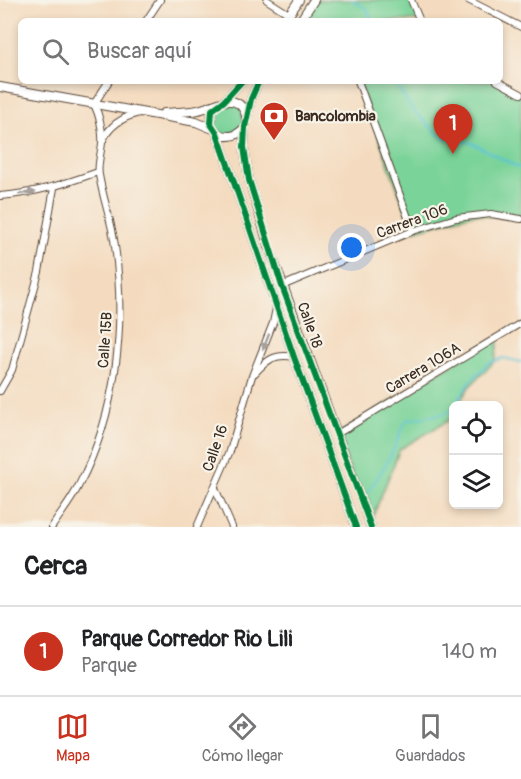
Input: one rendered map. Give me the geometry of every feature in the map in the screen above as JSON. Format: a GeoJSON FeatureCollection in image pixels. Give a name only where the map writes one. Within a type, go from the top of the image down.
{"type":"FeatureCollection","features":[{"type":"Feature","properties":{"kind":"main road"},"geometry":{"type":"LineString","coordinates":[[302,18],[314,0]]}},
{"type":"Feature","properties":{"kind":"main road"},"geometry":{"type":"LineString","coordinates":[[287,18],[299,1]]}},
{"type":"Feature","properties":{"kind":"main road"},"geometry":{"type":"LineString","coordinates":[[215,131],[211,114],[239,84]]}},
{"type":"Feature","properties":{"kind":"main road"},"geometry":{"type":"LineString","coordinates":[[0,87],[196,122],[229,137],[235,135],[246,124],[251,99],[258,84]]}},
{"type":"Feature","properties":{"kind":"main road"},"geometry":{"type":"LineString","coordinates":[[143,112],[187,111],[233,101],[245,112],[246,124]]}},
{"type":"Feature","properties":{"kind":"main road","name":"Calle 18"},"geometry":{"type":"LineString","coordinates":[[246,124],[244,147],[249,180],[282,286],[371,527]]}},
{"type":"Feature","properties":{"kind":"main road","name":"Calle 18"},"geometry":{"type":"LineString","coordinates":[[215,131],[356,527]]}},
{"type":"Feature","properties":{"kind":"street"},"geometry":{"type":"LineString","coordinates":[[149,18],[159,0]]}},
{"type":"Feature","properties":{"kind":"street"},"geometry":{"type":"LineString","coordinates":[[267,0],[287,18]]}},
{"type":"Feature","properties":{"kind":"street"},"geometry":{"type":"LineString","coordinates":[[411,0],[419,18]]}},
{"type":"Feature","properties":{"kind":"street"},"geometry":{"type":"LineString","coordinates":[[468,0],[521,27]]}},
{"type":"Feature","properties":{"kind":"street"},"geometry":{"type":"LineString","coordinates":[[94,104],[107,84]]}},
{"type":"Feature","properties":{"kind":"street"},"geometry":{"type":"LineString","coordinates":[[359,84],[413,231]]}},
{"type":"Feature","properties":{"kind":"street"},"geometry":{"type":"LineString","coordinates":[[503,84],[521,94]]}},
{"type":"Feature","properties":{"kind":"street","name":"Calle 15B"},"geometry":{"type":"LineString","coordinates":[[52,527],[79,486],[95,450],[108,409],[114,377],[119,318],[117,269],[115,245],[98,172],[102,129],[94,104]]}},
{"type":"Feature","properties":{"kind":"street"},"geometry":{"type":"LineString","coordinates":[[102,143],[112,126],[143,112]]}},
{"type":"Feature","properties":{"kind":"street"},"geometry":{"type":"LineString","coordinates":[[0,196],[54,188],[98,172]]}},
{"type":"Feature","properties":{"kind":"street"},"geometry":{"type":"LineString","coordinates":[[0,392],[12,369],[39,272],[54,188]]}},
{"type":"Feature","properties":{"kind":"street","name":"Carrera 106"},"geometry":{"type":"LineString","coordinates":[[282,286],[413,231],[473,214],[491,214],[521,219]]}},
{"type":"Feature","properties":{"kind":"street","name":"Calle 16"},"geometry":{"type":"LineString","coordinates":[[196,527],[230,451],[252,376],[273,323],[276,307]]}},
{"type":"Feature","properties":{"kind":"street","name":"Carrera 106A"},"geometry":{"type":"LineString","coordinates":[[337,434],[521,323]]}},
{"type":"Feature","properties":{"kind":"street"},"geometry":{"type":"LineString","coordinates":[[252,376],[266,360],[275,356],[294,357]]}},
{"type":"Feature","properties":{"kind":"street"},"geometry":{"type":"LineString","coordinates":[[215,488],[232,527]]}},
{"type":"Feature","properties":{"kind":"green space"},"geometry":{"type":"Polygon","coordinates":[[[314,0],[411,0],[419,18],[302,18],[314,0]]]}},
{"type":"Feature","properties":{"kind":"green space"},"geometry":{"type":"Polygon","coordinates":[[[359,84],[503,84],[521,94],[521,219],[473,214],[413,231],[359,84]]]}},
{"type":"Feature","properties":{"kind":"green space"},"geometry":{"type":"Polygon","coordinates":[[[220,103],[240,105],[245,127],[223,136],[210,119],[220,103]]]}},
{"type":"Feature","properties":{"kind":"green space"},"geometry":{"type":"Polygon","coordinates":[[[499,336],[495,361],[469,387],[460,401],[449,401],[449,420],[400,449],[370,524],[337,434],[499,336]]]}},
{"type":"Feature","properties":{"kind":"waterway"},"geometry":{"type":"LineString","coordinates":[[352,0],[367,9],[371,18]]}},
{"type":"Feature","properties":{"kind":"waterway"},"geometry":{"type":"LineString","coordinates":[[396,84],[415,112],[441,137],[472,143],[521,169]]}},
{"type":"Feature","properties":{"kind":"waterway"},"geometry":{"type":"LineString","coordinates":[[364,500],[388,461],[407,420],[442,414],[451,410],[472,379],[489,363],[503,358],[521,362]]}},
{"type":"Feature","properties":{"kind":"cycle path"},"geometry":{"type":"LineString","coordinates":[[239,84],[212,110],[211,124],[217,133],[294,357],[356,527]]}},
{"type":"Feature","properties":{"kind":"cycle path"},"geometry":{"type":"LineString","coordinates":[[258,84],[251,99],[245,127],[244,147],[249,180],[282,286],[371,527]]}},
{"type":"Feature","properties":{"kind":"place","name":"Bancolombia"},"geometry":{"type":"Point","coordinates":[274,142]}},
{"type":"Feature","properties":{"kind":"place","name":"Parque Corredor Rio Lili"},"geometry":{"type":"Point","coordinates":[453,154]}}]}
